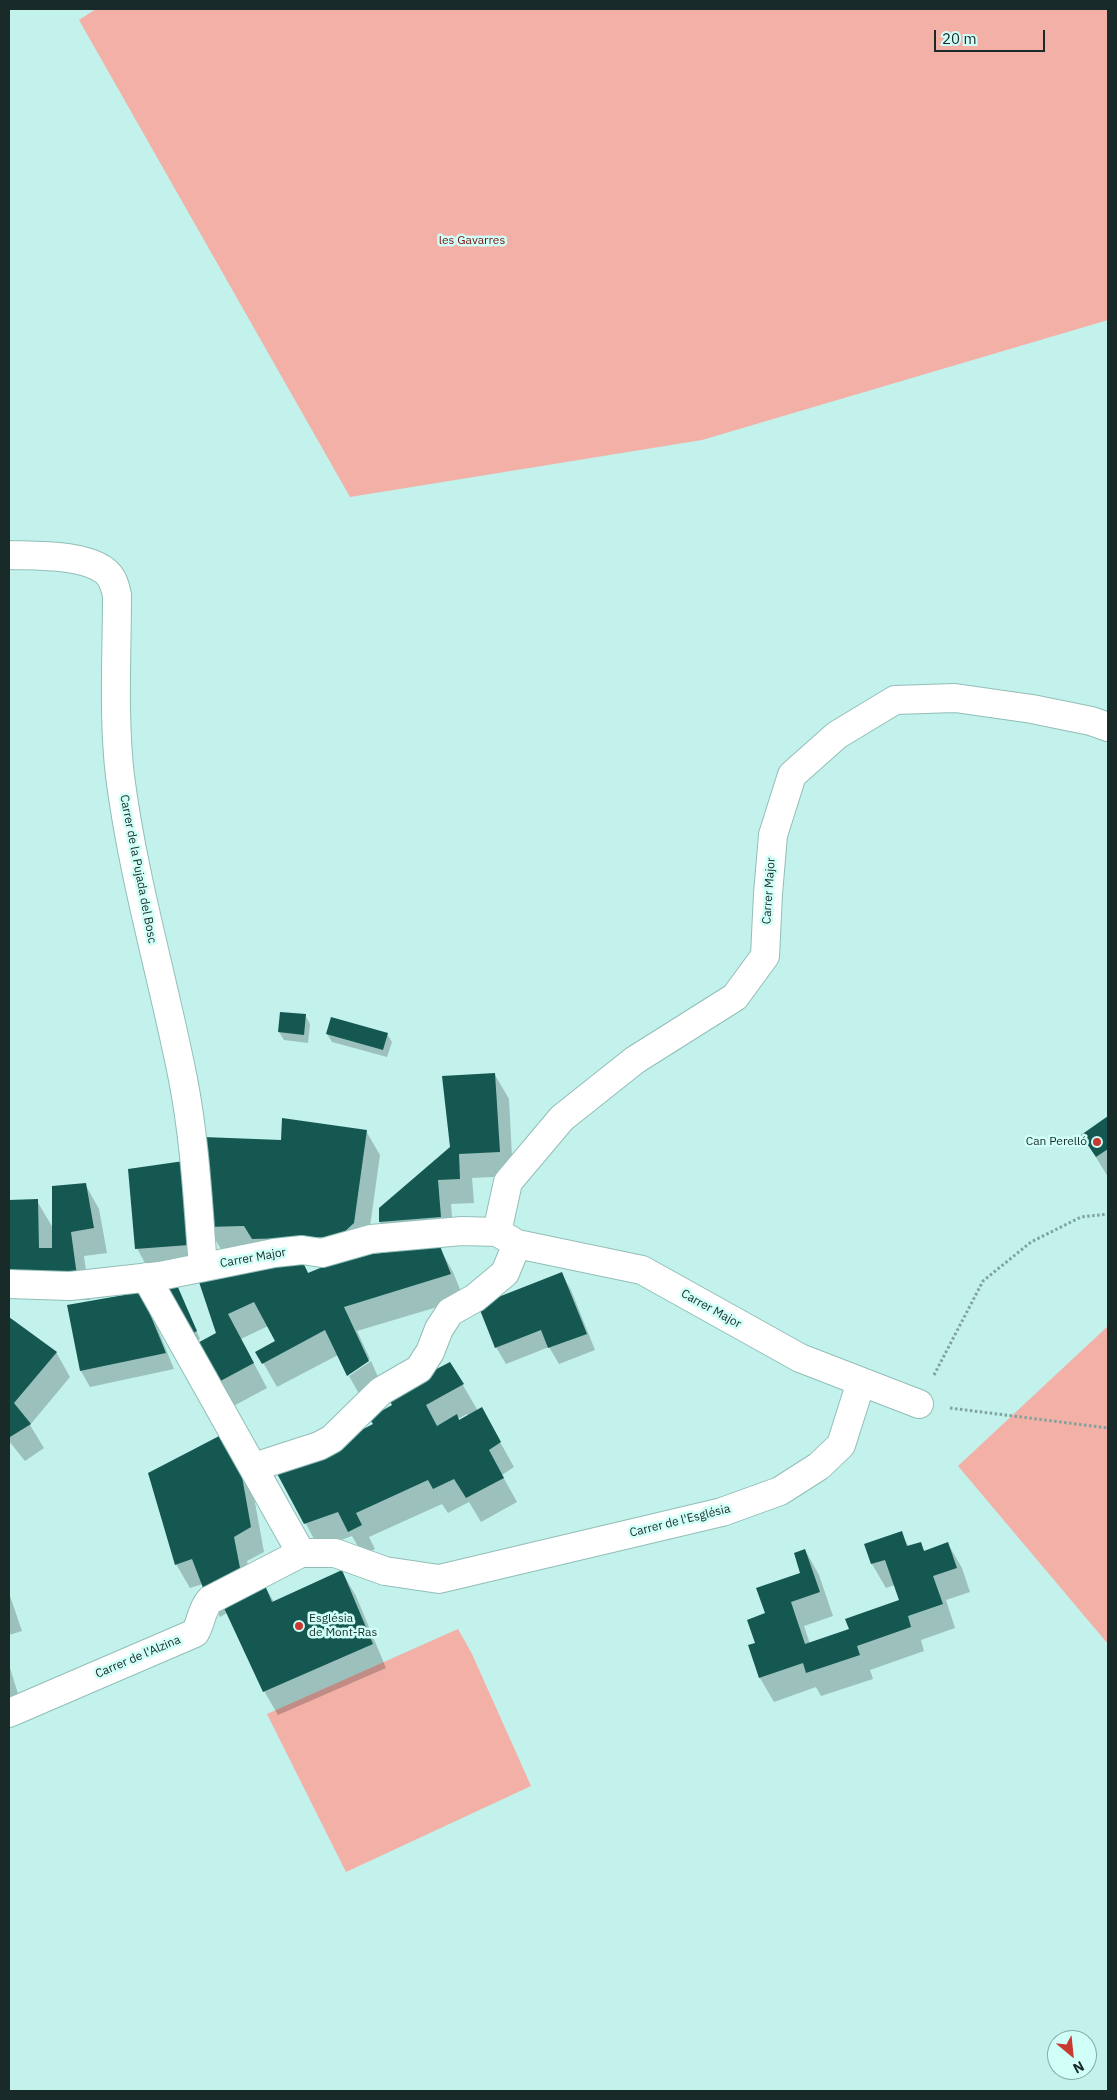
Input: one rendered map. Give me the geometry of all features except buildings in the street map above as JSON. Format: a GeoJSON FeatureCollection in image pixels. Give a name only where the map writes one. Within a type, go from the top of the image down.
{"type":"FeatureCollection","features":[{"type":"Feature","properties":{"kind":"street","name":"Carrer de la Pujada del Bosc"},"geometry":{"type":"LineString","coordinates":[[9,555],[52,557],[87,562],[106,571],[114,581],[116,588],[116,692],[120,774],[130,840],[183,1078],[191,1124],[203,1267]]}},
{"type":"Feature","properties":{"kind":"street","name":"Carrer Major"},"geometry":{"type":"LineString","coordinates":[[507,1238],[508,1182],[562,1118],[635,1060],[735,997],[766,956],[768,894],[773,835],[792,774],[838,735],[895,700],[955,698],[1041,711],[1091,721],[1108,727]]}},
{"type":"Feature","properties":{"kind":"street","name":"Carrer Major"},"geometry":{"type":"LineString","coordinates":[[9,1284],[70,1286],[146,1277],[274,1253],[302,1250],[322,1253],[371,1239],[462,1231],[507,1238],[642,1270],[800,1358],[919,1404]]}},
{"type":"Feature","properties":{"kind":"street"},"geometry":{"type":"LineString","coordinates":[[254,1467],[319,1446],[332,1439],[381,1391],[419,1370],[430,1352],[439,1329],[450,1312],[475,1298],[505,1273],[507,1238]]}},
{"type":"Feature","properties":{"kind":"street"},"geometry":{"type":"LineString","coordinates":[[146,1277],[301,1553]]}},
{"type":"Feature","properties":{"kind":"street","name":"Carrer de l'Església"},"geometry":{"type":"LineString","coordinates":[[301,1553],[335,1553],[386,1571],[439,1579],[722,1512],[780,1491],[819,1466],[841,1445],[861,1382]]}},
{"type":"Feature","properties":{"kind":"street","name":"Carrer de l'Alzina"},"geometry":{"type":"LineString","coordinates":[[9,1713],[195,1633],[200,1624],[202,1609],[210,1600],[301,1553]]}},
{"type":"Feature","properties":{"kind":"path"},"geometry":{"type":"LineString","coordinates":[[1108,1214],[1081,1217],[1031,1242],[983,1281],[919,1404],[1108,1428]]}},
{"type":"Feature","properties":{"kind":"green space","name":"les Gavarres"},"geometry":{"type":"Polygon","coordinates":[[[96,9],[1108,9],[1108,320],[702,440],[350,497],[79,20],[96,9]]]}},
{"type":"Feature","properties":{"kind":"green space"},"geometry":{"type":"Polygon","coordinates":[[[1108,1326],[1108,1644],[958,1466],[1108,1326]]]}},
{"type":"Feature","properties":{"kind":"green space"},"geometry":{"type":"Polygon","coordinates":[[[458,1629],[472,1654],[531,1786],[346,1872],[267,1714],[458,1629]]]}},
{"type":"Feature","properties":{"kind":"place","name":"Can Perelló"},"geometry":{"type":"Point","coordinates":[1097,1142]}},
{"type":"Feature","properties":{"kind":"place","name":"Església de Mont-Ras"},"geometry":{"type":"Point","coordinates":[299,1626]}}]}
